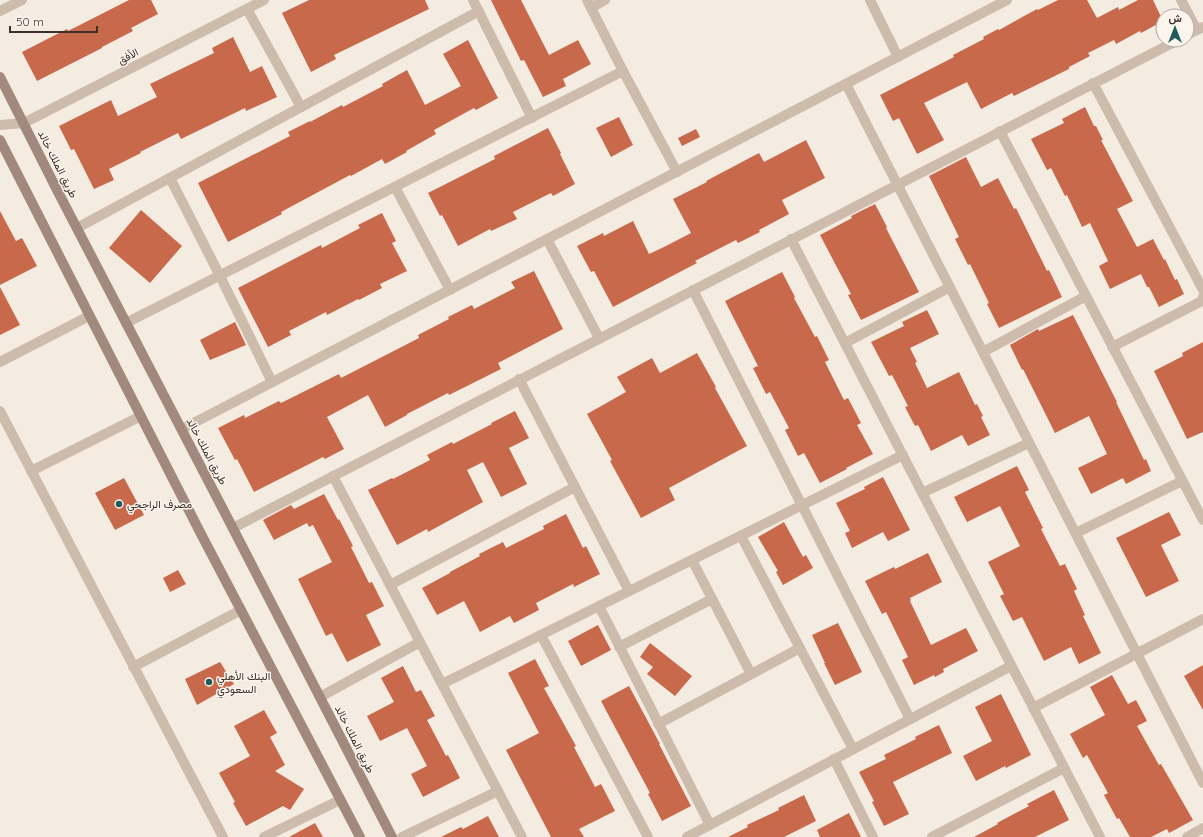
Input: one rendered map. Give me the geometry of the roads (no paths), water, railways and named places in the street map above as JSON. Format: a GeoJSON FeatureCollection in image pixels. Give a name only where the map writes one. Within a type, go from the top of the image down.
{"type":"FeatureCollection","features":[{"type":"Feature","properties":{"kind":"main road","name":"طريق الملك خالد"},"geometry":{"type":"LineString","coordinates":[[0,77],[392,837]]}},
{"type":"Feature","properties":{"kind":"main road"},"geometry":{"type":"LineString","coordinates":[[0,140],[241,610],[360,837]]}},
{"type":"Feature","properties":{"kind":"street"},"geometry":{"type":"LineString","coordinates":[[0,11],[22,0]]}},
{"type":"Feature","properties":{"kind":"street","name":"الأفق"},"geometry":{"type":"LineString","coordinates":[[0,125],[24,123],[264,0]]}},
{"type":"Feature","properties":{"kind":"street"},"geometry":{"type":"LineString","coordinates":[[473,0],[532,118]]}},
{"type":"Feature","properties":{"kind":"street"},"geometry":{"type":"LineString","coordinates":[[605,0],[589,4],[623,72],[677,172]]}},
{"type":"Feature","properties":{"kind":"street"},"geometry":{"type":"LineString","coordinates":[[870,0],[898,57]]}},
{"type":"Feature","properties":{"kind":"street"},"geometry":{"type":"LineString","coordinates":[[182,429],[898,57],[990,4],[1007,0]]}},
{"type":"Feature","properties":{"kind":"street"},"geometry":{"type":"LineString","coordinates":[[1181,0],[1200,28]]}},
{"type":"Feature","properties":{"kind":"street"},"geometry":{"type":"LineString","coordinates":[[247,9],[300,108]]}},
{"type":"Feature","properties":{"kind":"street"},"geometry":{"type":"LineString","coordinates":[[77,228],[479,11]]}},
{"type":"Feature","properties":{"kind":"street"},"geometry":{"type":"LineString","coordinates":[[233,528],[1163,48]]}},
{"type":"Feature","properties":{"kind":"street"},"geometry":{"type":"LineString","coordinates":[[126,323],[623,72]]}},
{"type":"Feature","properties":{"kind":"street"},"geometry":{"type":"LineString","coordinates":[[846,84],[1203,783]]}},
{"type":"Feature","properties":{"kind":"street"},"geometry":{"type":"LineString","coordinates":[[1093,84],[1203,290]]}},
{"type":"Feature","properties":{"kind":"street"},"geometry":{"type":"LineString","coordinates":[[1000,131],[1203,520]]}},
{"type":"Feature","properties":{"kind":"street"},"geometry":{"type":"LineString","coordinates":[[170,178],[272,382]]}},
{"type":"Feature","properties":{"kind":"street"},"geometry":{"type":"LineString","coordinates":[[395,187],[450,290]]}},
{"type":"Feature","properties":{"kind":"street"},"geometry":{"type":"LineString","coordinates":[[547,239],[599,338]]}},
{"type":"Feature","properties":{"kind":"street"},"geometry":{"type":"LineString","coordinates":[[791,239],[1100,837]]}},
{"type":"Feature","properties":{"kind":"street"},"geometry":{"type":"LineString","coordinates":[[844,343],[950,287]]}},
{"type":"Feature","properties":{"kind":"street"},"geometry":{"type":"LineString","coordinates":[[693,290],[910,719]]}},
{"type":"Feature","properties":{"kind":"street"},"geometry":{"type":"LineString","coordinates":[[983,352],[1086,296]]}},
{"type":"Feature","properties":{"kind":"street"},"geometry":{"type":"LineString","coordinates":[[1112,347],[1202,301],[1203,297]]}},
{"type":"Feature","properties":{"kind":"street"},"geometry":{"type":"LineString","coordinates":[[0,362],[90,316]]}},
{"type":"Feature","properties":{"kind":"street"},"geometry":{"type":"LineString","coordinates":[[520,379],[629,591]]}},
{"type":"Feature","properties":{"kind":"street"},"geometry":{"type":"LineString","coordinates":[[0,411],[223,837]]}},
{"type":"Feature","properties":{"kind":"street"},"geometry":{"type":"LineString","coordinates":[[31,471],[141,416]]}},
{"type":"Feature","properties":{"kind":"street"},"geometry":{"type":"LineString","coordinates":[[922,493],[1029,443]]}},
{"type":"Feature","properties":{"kind":"street"},"geometry":{"type":"LineString","coordinates":[[442,684],[903,455]]}},
{"type":"Feature","properties":{"kind":"street"},"geometry":{"type":"LineString","coordinates":[[333,476],[522,837]]}},
{"type":"Feature","properties":{"kind":"street"},"geometry":{"type":"LineString","coordinates":[[1076,533],[1182,481]]}},
{"type":"Feature","properties":{"kind":"street"},"geometry":{"type":"LineString","coordinates":[[390,585],[575,487]]}},
{"type":"Feature","properties":{"kind":"street"},"geometry":{"type":"LineString","coordinates":[[741,536],[853,749]]}},
{"type":"Feature","properties":{"kind":"street"},"geometry":{"type":"LineString","coordinates":[[692,560],[751,674]]}},
{"type":"Feature","properties":{"kind":"street"},"geometry":{"type":"LineString","coordinates":[[619,647],[712,598]]}},
{"type":"Feature","properties":{"kind":"street"},"geometry":{"type":"LineString","coordinates":[[599,606],[710,825]]}},
{"type":"Feature","properties":{"kind":"street"},"geometry":{"type":"LineString","coordinates":[[133,666],[241,610]]}},
{"type":"Feature","properties":{"kind":"street"},"geometry":{"type":"LineString","coordinates":[[1033,708],[1203,619]]}},
{"type":"Feature","properties":{"kind":"street"},"geometry":{"type":"LineString","coordinates":[[541,635],[648,837]]}},
{"type":"Feature","properties":{"kind":"street"},"geometry":{"type":"LineString","coordinates":[[320,697],[420,642]]}},
{"type":"Feature","properties":{"kind":"street"},"geometry":{"type":"LineString","coordinates":[[658,724],[800,648]]}},
{"type":"Feature","properties":{"kind":"street"},"geometry":{"type":"LineString","coordinates":[[687,837],[1011,666]]}},
{"type":"Feature","properties":{"kind":"street"},"geometry":{"type":"LineString","coordinates":[[834,760],[872,837]]}},
{"type":"Feature","properties":{"kind":"street"},"geometry":{"type":"LineString","coordinates":[[932,837],[1064,768]]}},
{"type":"Feature","properties":{"kind":"street"},"geometry":{"type":"LineString","coordinates":[[402,837],[498,791]]}},
{"type":"Feature","properties":{"kind":"street"},"geometry":{"type":"LineString","coordinates":[[264,837],[340,800]]}},
{"type":"Feature","properties":{"kind":"street"},"geometry":{"type":"LineString","coordinates":[[1187,837],[1203,828]]}},
{"type":"Feature","properties":{"kind":"place","name":"مصرف الراجحي"},"geometry":{"type":"Point","coordinates":[119,504]}},
{"type":"Feature","properties":{"kind":"place","name":"البنك الأهلي السعودي"},"geometry":{"type":"Point","coordinates":[209,682]}}]}
